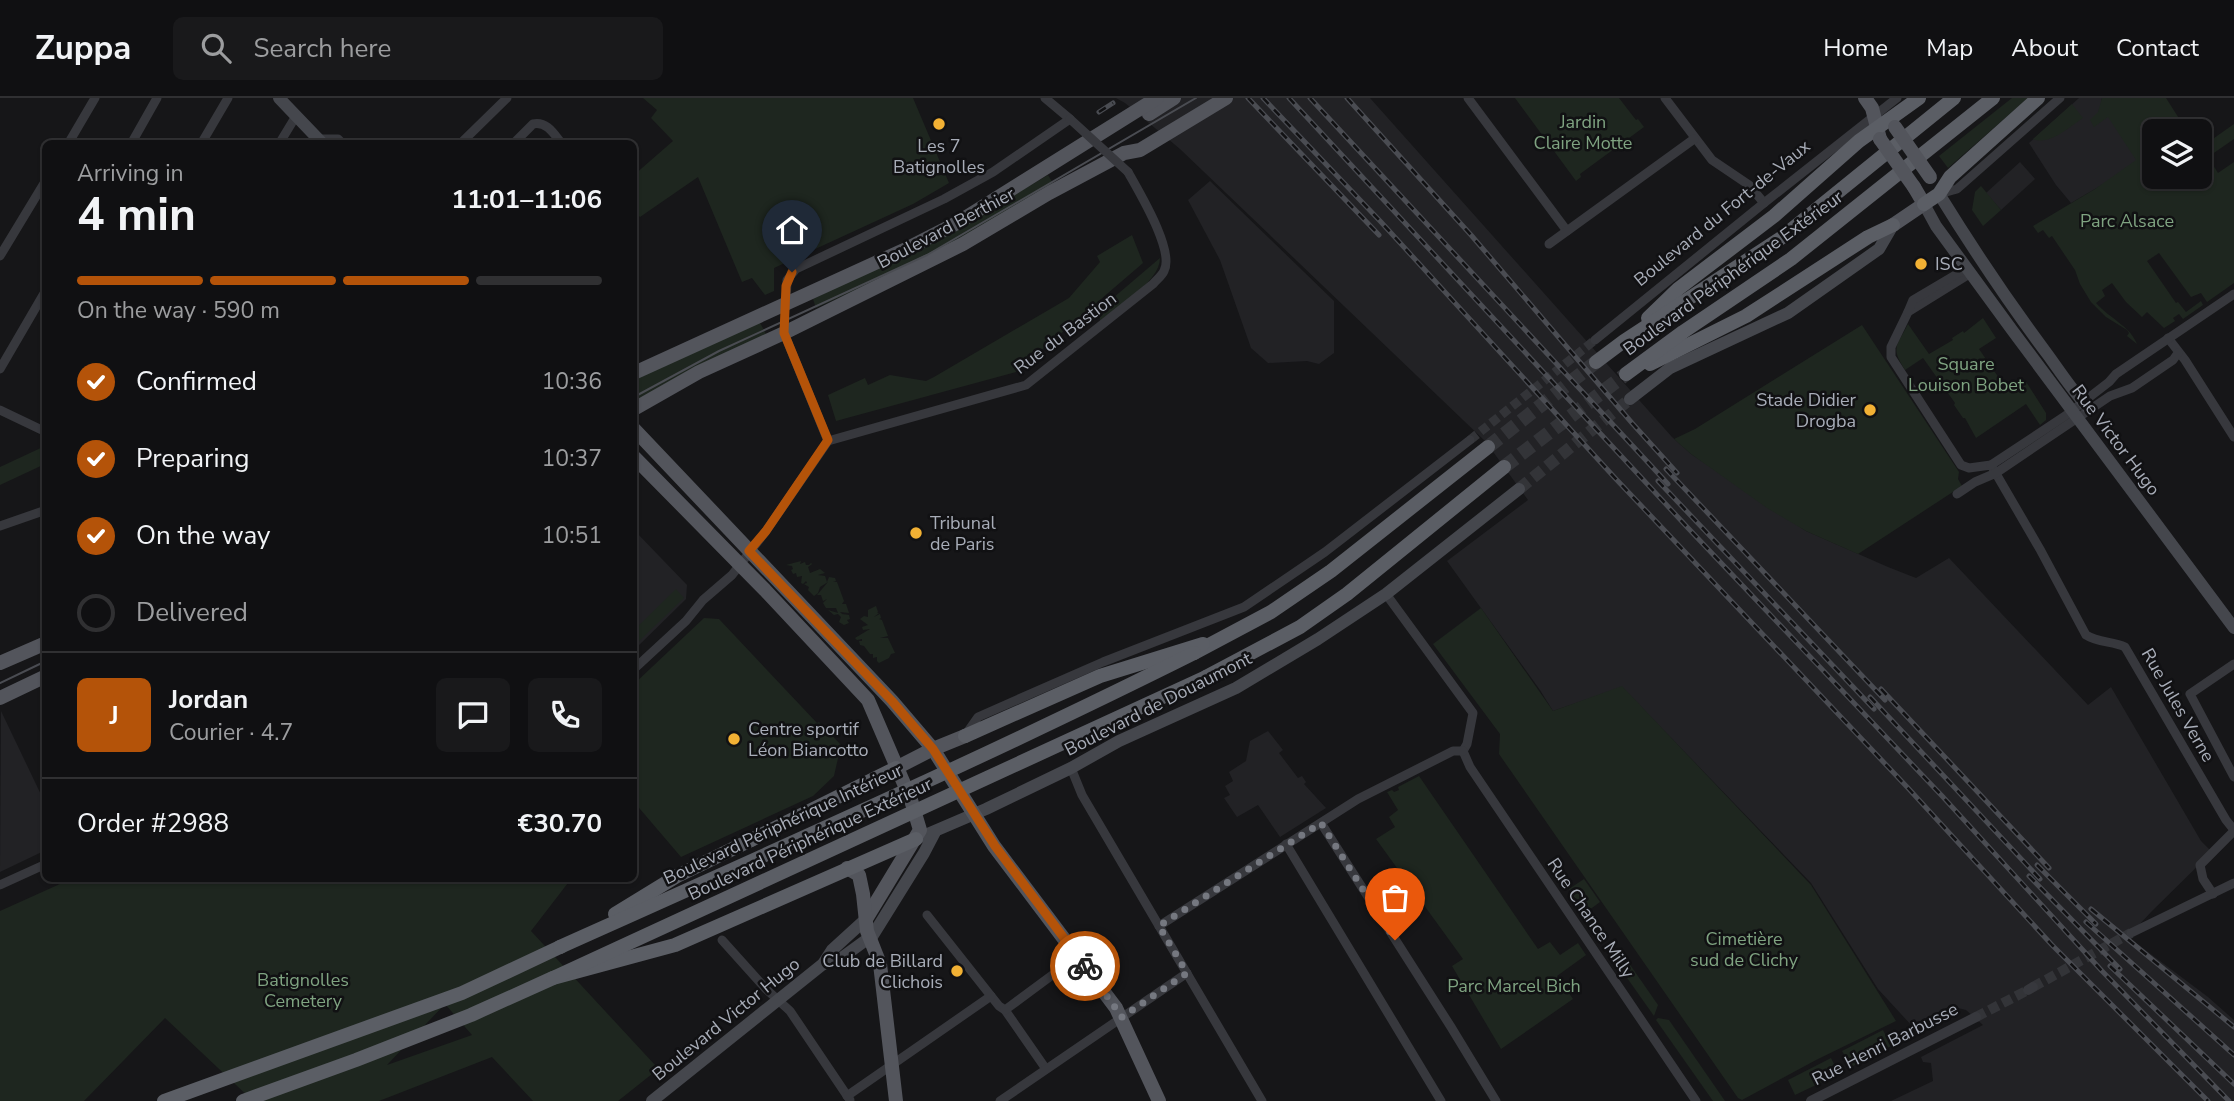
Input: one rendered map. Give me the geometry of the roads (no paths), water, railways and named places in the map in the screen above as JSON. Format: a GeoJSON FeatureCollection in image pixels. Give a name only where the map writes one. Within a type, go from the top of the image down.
{"type":"FeatureCollection","features":[{"type":"Feature","properties":{"kind":"highway"},"geometry":{"type":"LineString","coordinates":[[1624,341],[1678,289],[1774,216],[1879,119],[1919,98]]}},
{"type":"Feature","properties":{"kind":"highway"},"geometry":{"type":"LineString","coordinates":[[1596,362],[1781,239],[1954,98]]}},
{"type":"Feature","properties":{"kind":"highway","name":"Boulevard Périphérique Extérieur"},"geometry":{"type":"LineString","coordinates":[[1892,225],[1868,237],[1746,316],[1626,374],[1791,259],[1993,98]]}},
{"type":"Feature","properties":{"kind":"highway"},"geometry":{"type":"LineString","coordinates":[[1924,204],[1939,194],[1950,177],[2038,98]]}},
{"type":"Feature","properties":{"kind":"highway","name":"Boulevard Périphérique Intérieur"},"geometry":{"type":"LineString","coordinates":[[164,1101],[462,993],[1130,685],[1271,612],[1331,571],[1488,447]]}},
{"type":"Feature","properties":{"kind":"highway","name":"Boulevard Périphérique Extérieur"},"geometry":{"type":"LineString","coordinates":[[243,1101],[471,1015],[1206,677],[1300,627],[1355,589],[1504,467]]}},
{"type":"Feature","properties":{"kind":"highway"},"geometry":{"type":"LineString","coordinates":[[965,736],[1100,676],[1224,637]]}},
{"type":"Feature","properties":{"kind":"highway"},"geometry":{"type":"LineString","coordinates":[[560,947],[677,876],[896,768]]}},
{"type":"Feature","properties":{"kind":"highway"},"geometry":{"type":"LineString","coordinates":[[553,978],[675,945],[916,839]]}},
{"type":"Feature","properties":{"kind":"main road"},"geometry":{"type":"LineString","coordinates":[[279,98],[320,140]]}},
{"type":"Feature","properties":{"kind":"main road","name":"Boulevard Berthier"},"geometry":{"type":"LineString","coordinates":[[637,372],[957,223],[1157,98]]}},
{"type":"Feature","properties":{"kind":"main road","name":"Boulevard Berthier"},"geometry":{"type":"LineString","coordinates":[[1103,133],[1126,127],[1174,98]]}},
{"type":"Feature","properties":{"kind":"main road","name":"Boulevard Berthier"},"geometry":{"type":"LineString","coordinates":[[637,407],[699,372],[963,244],[1124,153],[1135,142],[1208,98]]}},
{"type":"Feature","properties":{"kind":"main road","name":"Boulevard Berthier"},"geometry":{"type":"LineString","coordinates":[[1124,153],[1140,150],[1226,98]]}},
{"type":"Feature","properties":{"kind":"main road"},"geometry":{"type":"LineString","coordinates":[[1879,119],[1930,177],[1939,194]]}},
{"type":"Feature","properties":{"kind":"main road"},"geometry":{"type":"LineString","coordinates":[[1630,399],[1670,368],[1788,313],[1879,248],[1892,225],[1924,204],[1879,119]]}},
{"type":"Feature","properties":{"kind":"main road","name":"Rue Victor Hugo"},"geometry":{"type":"LineString","coordinates":[[1939,194],[2028,329],[2086,406]]}},
{"type":"Feature","properties":{"kind":"main road","name":"Rue Victor Hugo"},"geometry":{"type":"LineString","coordinates":[[1924,204],[1936,226],[1971,274],[2234,628]]}},
{"type":"Feature","properties":{"kind":"main road"},"geometry":{"type":"LineString","coordinates":[[784,333],[786,303]]}},
{"type":"Feature","properties":{"kind":"main road"},"geometry":{"type":"LineString","coordinates":[[637,432],[892,701],[933,749],[995,846],[1122,1017],[1154,1099]]}},
{"type":"Feature","properties":{"kind":"main road"},"geometry":{"type":"LineString","coordinates":[[637,460],[868,700],[920,830],[866,919]]}},
{"type":"Feature","properties":{"kind":"main road","name":"Boulevard de Douaumont"},"geometry":{"type":"LineString","coordinates":[[916,839],[974,814],[1119,741],[1236,688],[1386,594],[1519,489]]}},
{"type":"Feature","properties":{"kind":"main road"},"geometry":{"type":"LineString","coordinates":[[0,663],[42,645]]}},
{"type":"Feature","properties":{"kind":"main road"},"geometry":{"type":"LineString","coordinates":[[0,698],[42,678]]}},
{"type":"Feature","properties":{"kind":"main road"},"geometry":{"type":"LineString","coordinates":[[896,768],[965,736]]}},
{"type":"Feature","properties":{"kind":"main road"},"geometry":{"type":"LineString","coordinates":[[870,938],[924,853],[934,831]]}},
{"type":"Feature","properties":{"kind":"main road"},"geometry":{"type":"LineString","coordinates":[[847,868],[859,875],[867,931],[880,964],[896,1101]]}},
{"type":"Feature","properties":{"kind":"main road","name":"Boulevard Victor Hugo"},"geometry":{"type":"LineString","coordinates":[[652,1101],[823,964],[832,950],[866,919]]}},
{"type":"Feature","properties":{"kind":"main road","name":"Boulevard Victor Hugo"},"geometry":{"type":"LineString","coordinates":[[823,964],[840,958],[870,938]]}},
{"type":"Feature","properties":{"kind":"street"},"geometry":{"type":"LineString","coordinates":[[70,140],[95,98]]}},
{"type":"Feature","properties":{"kind":"street"},"geometry":{"type":"LineString","coordinates":[[133,140],[157,98]]}},
{"type":"Feature","properties":{"kind":"street"},"geometry":{"type":"LineString","coordinates":[[203,140],[228,98]]}},
{"type":"Feature","properties":{"kind":"street"},"geometry":{"type":"LineString","coordinates":[[464,140],[507,98]]}},
{"type":"Feature","properties":{"kind":"street"},"geometry":{"type":"LineString","coordinates":[[786,303],[787,280],[798,267],[957,192],[993,172],[1070,119],[1045,98]]}},
{"type":"Feature","properties":{"kind":"street"},"geometry":{"type":"LineString","coordinates":[[1468,98],[1567,231]]}},
{"type":"Feature","properties":{"kind":"street"},"geometry":{"type":"LineString","coordinates":[[1665,98],[1712,160],[1749,186],[1764,203]]}},
{"type":"Feature","properties":{"kind":"street","name":"Boulevard du Fort-de-Vaux"},"geometry":{"type":"LineString","coordinates":[[1595,340],[1764,203],[1879,119],[1896,98]]}},
{"type":"Feature","properties":{"kind":"street"},"geometry":{"type":"LineString","coordinates":[[1939,194],[1957,189],[2060,98]]}},
{"type":"Feature","properties":{"kind":"street"},"geometry":{"type":"LineString","coordinates":[[281,140],[296,116]]}},
{"type":"Feature","properties":{"kind":"street","name":"Rue du Bastion"},"geometry":{"type":"LineString","coordinates":[[828,440],[1026,385],[1153,284],[1165,271],[1167,261],[1164,243],[1128,174],[1070,119]]}},
{"type":"Feature","properties":{"kind":"street"},"geometry":{"type":"LineString","coordinates":[[517,140],[537,123],[546,125],[559,140]]}},
{"type":"Feature","properties":{"kind":"street"},"geometry":{"type":"LineString","coordinates":[[1549,244],[1694,139]]}},
{"type":"Feature","properties":{"kind":"street"},"geometry":{"type":"LineString","coordinates":[[0,256],[42,187]]}},
{"type":"Feature","properties":{"kind":"street"},"geometry":{"type":"LineString","coordinates":[[1963,262],[1962,271],[1913,300],[1890,348],[1891,357],[1961,465],[1993,469]]}},
{"type":"Feature","properties":{"kind":"street"},"geometry":{"type":"LineString","coordinates":[[1908,312],[1971,274]]}},
{"type":"Feature","properties":{"kind":"street"},"geometry":{"type":"LineString","coordinates":[[1956,494],[2075,414],[2116,374],[2234,294]]}},
{"type":"Feature","properties":{"kind":"street"},"geometry":{"type":"LineString","coordinates":[[0,369],[42,297]]}},
{"type":"Feature","properties":{"kind":"street"},"geometry":{"type":"LineString","coordinates":[[637,667],[686,621],[702,600],[732,575],[766,531],[828,440],[784,333]]}},
{"type":"Feature","properties":{"kind":"street"},"geometry":{"type":"LineString","coordinates":[[2168,338],[2234,437]]}},
{"type":"Feature","properties":{"kind":"street"},"geometry":{"type":"LineString","coordinates":[[2086,406],[2132,388],[2175,359],[2179,353]]}},
{"type":"Feature","properties":{"kind":"street"},"geometry":{"type":"LineString","coordinates":[[0,410],[42,430]]}},
{"type":"Feature","properties":{"kind":"street"},"geometry":{"type":"LineString","coordinates":[[965,736],[978,717],[1103,662],[1244,607],[1325,552],[1470,440]]}},
{"type":"Feature","properties":{"kind":"street","name":"Rue Jules Verne"},"geometry":{"type":"LineString","coordinates":[[1993,469],[2086,635],[2125,647],[2234,830]]}},
{"type":"Feature","properties":{"kind":"street"},"geometry":{"type":"LineString","coordinates":[[0,526],[42,511]]}},
{"type":"Feature","properties":{"kind":"street"},"geometry":{"type":"LineString","coordinates":[[1159,926],[1358,799],[1453,751],[1463,751],[1473,713],[1386,594]]}},
{"type":"Feature","properties":{"kind":"street"},"geometry":{"type":"LineString","coordinates":[[2234,664],[2190,694],[2234,777]]}},
{"type":"Feature","properties":{"kind":"street","name":"Rue Chance Milly"},"geometry":{"type":"LineString","coordinates":[[1463,751],[1470,767],[1696,1101]]}},
{"type":"Feature","properties":{"kind":"street"},"geometry":{"type":"LineString","coordinates":[[1070,768],[1082,795],[1262,1101]]}},
{"type":"Feature","properties":{"kind":"street"},"geometry":{"type":"LineString","coordinates":[[1321,823],[1496,1101]]}},
{"type":"Feature","properties":{"kind":"street"},"geometry":{"type":"LineString","coordinates":[[2213,894],[2203,879],[2200,865],[2234,830]]}},
{"type":"Feature","properties":{"kind":"street"},"geometry":{"type":"LineString","coordinates":[[1286,844],[1441,1101]]}},
{"type":"Feature","properties":{"kind":"street"},"geometry":{"type":"LineString","coordinates":[[0,885],[42,866]]}},
{"type":"Feature","properties":{"kind":"street"},"geometry":{"type":"LineString","coordinates":[[2131,933],[2234,884]]}},
{"type":"Feature","properties":{"kind":"street"},"geometry":{"type":"LineString","coordinates":[[927,915],[1005,1010],[1046,1069]]}},
{"type":"Feature","properties":{"kind":"street"},"geometry":{"type":"LineString","coordinates":[[722,940],[777,1001],[790,1011],[849,1099],[991,996]]}},
{"type":"Feature","properties":{"kind":"street"},"geometry":{"type":"LineString","coordinates":[[1005,1010],[1077,956]]}},
{"type":"Feature","properties":{"kind":"street"},"geometry":{"type":"LineString","coordinates":[[1000,1101],[1187,973]]}},
{"type":"Feature","properties":{"kind":"street","name":"Rue Henri Barbusse"},"geometry":{"type":"LineString","coordinates":[[1811,1101],[1976,1017]]}},
{"type":"Feature","properties":{"kind":"tunnel"},"geometry":{"type":"LineString","coordinates":[[1470,440],[1595,340]]}},
{"type":"Feature","properties":{"kind":"tunnel"},"geometry":{"type":"LineString","coordinates":[[1488,447],[1596,362]]}},
{"type":"Feature","properties":{"kind":"tunnel"},"geometry":{"type":"LineString","coordinates":[[1504,467],[1626,374]]}},
{"type":"Feature","properties":{"kind":"tunnel"},"geometry":{"type":"LineString","coordinates":[[1519,489],[1630,399]]}},
{"type":"Feature","properties":{"kind":"tunnel"},"geometry":{"type":"LineString","coordinates":[[2033,987],[2131,933]]}},
{"type":"Feature","properties":{"kind":"tunnel"},"geometry":{"type":"LineString","coordinates":[[1976,1017],[2028,990]]}},
{"type":"Feature","properties":{"kind":"tram line"},"geometry":{"type":"LineString","coordinates":[[637,395],[719,351],[927,255],[1196,98]]}},
{"type":"Feature","properties":{"kind":"tram line"},"geometry":{"type":"LineString","coordinates":[[0,683],[42,663]]}},
{"type":"Feature","properties":{"kind":"railway"},"geometry":{"type":"LineString","coordinates":[[1248,98],[1379,235]]}},
{"type":"Feature","properties":{"kind":"railway"},"geometry":{"type":"LineString","coordinates":[[1263,98],[2052,945],[2208,1101]]}},
{"type":"Feature","properties":{"kind":"railway"},"geometry":{"type":"LineString","coordinates":[[1289,98],[1688,528],[1943,797],[2102,971],[2229,1101]]}},
{"type":"Feature","properties":{"kind":"railway"},"geometry":{"type":"LineString","coordinates":[[1310,98],[1668,484]]}},
{"type":"Feature","properties":{"kind":"railway"},"geometry":{"type":"LineString","coordinates":[[1347,98],[1471,235],[1677,473]]}},
{"type":"Feature","properties":{"kind":"railway"},"geometry":{"type":"LineString","coordinates":[[1099,112],[1113,103]]}},
{"type":"Feature","properties":{"kind":"railway"},"geometry":{"type":"LineString","coordinates":[[1666,469],[1885,700]]}},
{"type":"Feature","properties":{"kind":"railway"},"geometry":{"type":"LineString","coordinates":[[1658,481],[1874,709]]}},
{"type":"Feature","properties":{"kind":"railway"},"geometry":{"type":"LineString","coordinates":[[1881,689],[2049,868]]}},
{"type":"Feature","properties":{"kind":"railway"},"geometry":{"type":"LineString","coordinates":[[1870,697],[2040,879]]}},
{"type":"Feature","properties":{"kind":"railway"},"geometry":{"type":"LineString","coordinates":[[2037,865],[2096,924]]}},
{"type":"Feature","properties":{"kind":"railway"},"geometry":{"type":"LineString","coordinates":[[2029,876],[2120,969]]}},
{"type":"Feature","properties":{"kind":"railway"},"geometry":{"type":"LineString","coordinates":[[2091,909],[2234,1027]]}},
{"type":"Feature","properties":{"kind":"railway"},"geometry":{"type":"LineString","coordinates":[[2086,922],[2234,1055]]}},
{"type":"Feature","properties":{"kind":"railway"},"geometry":{"type":"LineString","coordinates":[[2110,966],[2234,1084]]}},
{"type":"Feature","properties":{"kind":"place","name":"Les 7 Batignolles"},"geometry":{"type":"Point","coordinates":[939,124]}},
{"type":"Feature","properties":{"kind":"place","name":"ISC"},"geometry":{"type":"Point","coordinates":[1921,264]}},
{"type":"Feature","properties":{"kind":"place","name":"Stade Didier Drogba"},"geometry":{"type":"Point","coordinates":[1870,410]}},
{"type":"Feature","properties":{"kind":"place","name":"Tribunal de Paris"},"geometry":{"type":"Point","coordinates":[916,533]}},
{"type":"Feature","properties":{"kind":"place","name":"Centre sportif Léon Biancotto"},"geometry":{"type":"Point","coordinates":[734,739]}},
{"type":"Feature","properties":{"kind":"place","name":"Club de Billard Clichois"},"geometry":{"type":"Point","coordinates":[957,971]}},
{"type":"Feature","properties":{"kind":"park label","name":"Jardin Claire Motte"},"geometry":{"type":"Point","coordinates":[1583,132]}},
{"type":"Feature","properties":{"kind":"park label","name":"Parc Alsace"},"geometry":{"type":"Point","coordinates":[2127,221]}},
{"type":"Feature","properties":{"kind":"park label","name":"Square Louison Bobet"},"geometry":{"type":"Point","coordinates":[1966,374]}},
{"type":"Feature","properties":{"kind":"park label","name":"Cimetière sud de Clichy"},"geometry":{"type":"Point","coordinates":[1744,949]}},
{"type":"Feature","properties":{"kind":"park label","name":"Parc Marcel Bich"},"geometry":{"type":"Point","coordinates":[1514,986]}},
{"type":"Feature","properties":{"kind":"park label","name":"Batignolles Cemetery"},"geometry":{"type":"Point","coordinates":[303,990]}}]}
